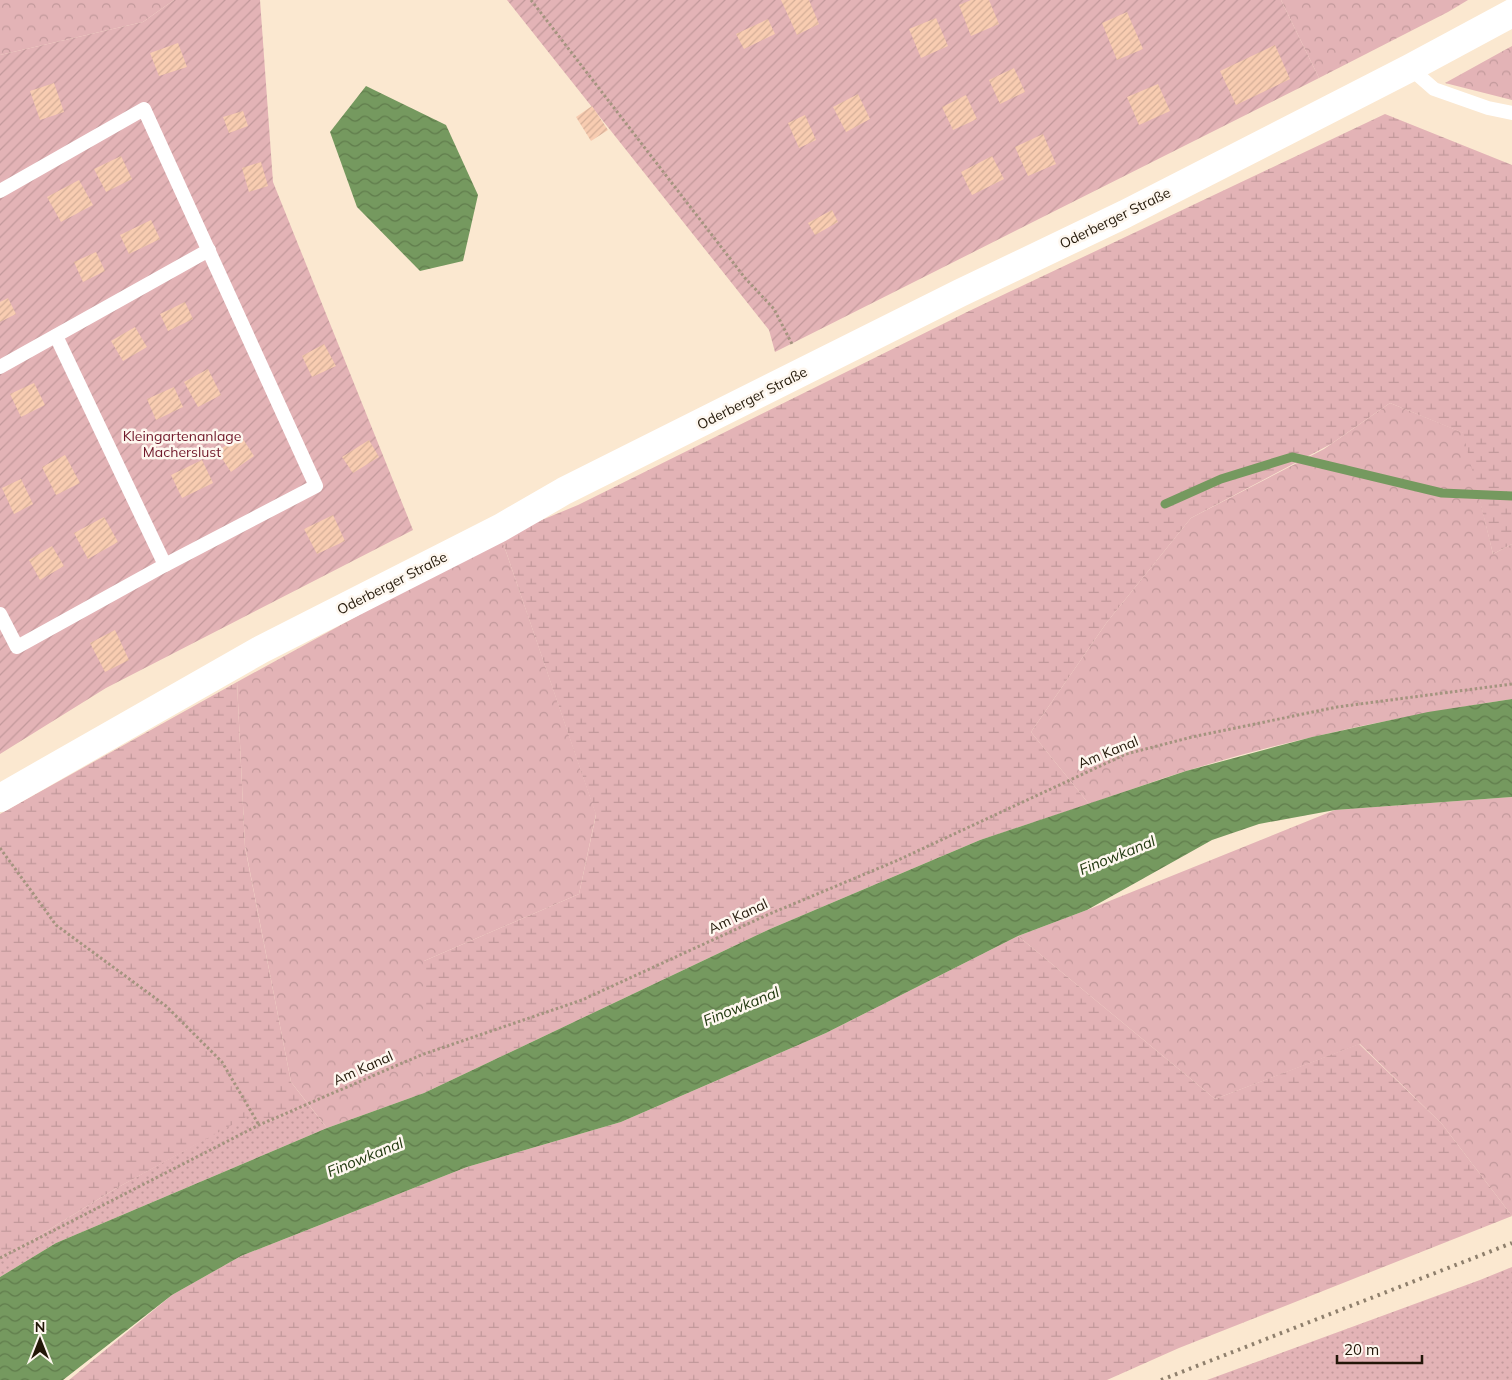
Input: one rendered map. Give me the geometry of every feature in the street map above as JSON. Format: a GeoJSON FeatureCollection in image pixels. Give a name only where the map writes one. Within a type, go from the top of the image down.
{"type":"FeatureCollection","features":[{"type":"Feature","properties":{"kind":"main road","name":"Oderberger Straße"},"geometry":{"type":"LineString","coordinates":[[0,798],[260,650],[500,528],[564,491],[960,293],[1125,214],[1410,68],[1512,13]]}},
{"type":"Feature","properties":{"kind":"lane"},"geometry":{"type":"LineString","coordinates":[[1410,68],[1434,89],[1488,108],[1512,114]]}},
{"type":"Feature","properties":{"kind":"lane"},"geometry":{"type":"LineString","coordinates":[[0,191],[144,108],[316,486],[165,565],[17,647],[0,614]]}},
{"type":"Feature","properties":{"kind":"lane"},"geometry":{"type":"LineString","coordinates":[[0,368],[209,250]]}},
{"type":"Feature","properties":{"kind":"lane"},"geometry":{"type":"LineString","coordinates":[[56,336],[165,565]]}},
{"type":"Feature","properties":{"kind":"path"},"geometry":{"type":"LineString","coordinates":[[531,0],[739,270],[774,309],[805,371]]}},
{"type":"Feature","properties":{"kind":"path","name":"Am Kanal"},"geometry":{"type":"LineString","coordinates":[[0,1258],[259,1125],[421,1055],[582,1000],[768,915],[896,861],[1126,754],[1192,737],[1337,707],[1512,684]]}},
{"type":"Feature","properties":{"kind":"path"},"geometry":{"type":"LineString","coordinates":[[0,848],[56,925],[166,1006],[222,1062],[259,1125]]}},
{"type":"Feature","properties":{"kind":"green space"},"geometry":{"type":"Polygon","coordinates":[[[0,0],[174,0],[143,22],[0,55],[0,0]]]}},
{"type":"Feature","properties":{"kind":"green space","name":"Kleingartenanlage Macherslust"},"geometry":{"type":"Polygon","coordinates":[[[174,0],[260,0],[273,182],[413,530],[106,688],[0,754],[0,55],[143,22],[174,0]]]}},
{"type":"Feature","properties":{"kind":"green space"},"geometry":{"type":"Polygon","coordinates":[[[507,0],[1281,0],[1319,78],[775,352],[769,330],[507,0]]]}},
{"type":"Feature","properties":{"kind":"green space"},"geometry":{"type":"Polygon","coordinates":[[[1281,0],[1468,0],[1319,78],[1281,0]]]}},
{"type":"Feature","properties":{"kind":"green space"},"geometry":{"type":"Polygon","coordinates":[[[1512,46],[1512,100],[1445,83],[1512,46]]]}},
{"type":"Feature","properties":{"kind":"green space"},"geometry":{"type":"Polygon","coordinates":[[[1385,114],[1512,165],[1512,544],[1493,554],[1463,433],[1390,403],[1331,444],[1191,518],[1107,622],[1031,732],[1089,804],[980,840],[770,929],[424,1093],[424,961],[579,894],[596,815],[501,537],[578,505],[967,312],[1385,114]]]}},
{"type":"Feature","properties":{"kind":"green space"},"geometry":{"type":"Polygon","coordinates":[[[1390,403],[1464,433],[1493,554],[1512,544],[1512,699],[1430,713],[1307,738],[1186,771],[1089,804],[1031,732],[1107,622],[1191,518],[1324,449],[1390,403]]]}},
{"type":"Feature","properties":{"kind":"green space"},"geometry":{"type":"Polygon","coordinates":[[[501,537],[596,814],[579,894],[424,961],[424,1093],[327,1128],[291,1082],[245,846],[237,682],[501,537]]]}},
{"type":"Feature","properties":{"kind":"green space"},"geometry":{"type":"Polygon","coordinates":[[[237,682],[245,847],[291,1082],[308,1104],[259,1126],[250,1115],[115,1189],[0,1258],[0,814],[237,682]]]}},
{"type":"Feature","properties":{"kind":"green space"},"geometry":{"type":"Polygon","coordinates":[[[1512,797],[1512,1216],[1442,1124],[1360,1044],[1215,1099],[1018,936],[1335,810],[1512,797]]]}},
{"type":"Feature","properties":{"kind":"green space"},"geometry":{"type":"Polygon","coordinates":[[[1018,936],[1215,1099],[1359,1044],[1442,1124],[1512,1216],[1179,1348],[1107,1380],[69,1380],[172,1295],[241,1256],[467,1167],[621,1122],[826,1033],[1018,936]]]}},
{"type":"Feature","properties":{"kind":"green space"},"geometry":{"type":"Polygon","coordinates":[[[308,1104],[327,1128],[56,1243],[0,1277],[0,1258],[115,1189],[250,1114],[259,1126],[308,1104]]]}},
{"type":"Feature","properties":{"kind":"green space"},"geometry":{"type":"Polygon","coordinates":[[[1512,1267],[1512,1380],[1207,1380],[1480,1280],[1512,1267]]]}},
{"type":"Feature","properties":{"kind":"water"},"geometry":{"type":"Polygon","coordinates":[[[366,86],[446,125],[478,195],[463,261],[420,271],[357,207],[330,132],[366,86]]]}},
{"type":"Feature","properties":{"kind":"water","name":"Finowkanal"},"geometry":{"type":"Polygon","coordinates":[[[1512,699],[1512,797],[1335,810],[1259,824],[1212,840],[1087,910],[1018,936],[826,1033],[621,1122],[467,1167],[241,1256],[172,1295],[63,1380],[0,1380],[0,1277],[56,1243],[327,1128],[424,1093],[770,929],[980,840],[1186,771],[1312,737],[1428,712],[1512,699]]]}},
{"type":"Feature","properties":{"kind":"building"},"geometry":{"type":"Polygon","coordinates":[[[781,0],[809,0],[819,24],[797,35],[781,0]]]}},
{"type":"Feature","properties":{"kind":"building"},"geometry":{"type":"Polygon","coordinates":[[[971,0],[989,0],[999,24],[971,36],[959,5],[971,0]]]}},
{"type":"Feature","properties":{"kind":"building"},"geometry":{"type":"Polygon","coordinates":[[[1127,12],[1143,49],[1117,60],[1102,23],[1127,12]]]}},
{"type":"Feature","properties":{"kind":"building"},"geometry":{"type":"Polygon","coordinates":[[[936,18],[948,46],[921,58],[909,29],[936,18]]]}},
{"type":"Feature","properties":{"kind":"building"},"geometry":{"type":"Polygon","coordinates":[[[768,19],[775,34],[744,49],[736,34],[768,19]]]}},
{"type":"Feature","properties":{"kind":"building"},"geometry":{"type":"Polygon","coordinates":[[[178,43],[187,67],[159,76],[150,53],[178,43]]]}},
{"type":"Feature","properties":{"kind":"building"},"geometry":{"type":"Polygon","coordinates":[[[1275,45],[1290,79],[1236,105],[1220,71],[1275,45]]]}},
{"type":"Feature","properties":{"kind":"building"},"geometry":{"type":"Polygon","coordinates":[[[1014,68],[1025,92],[1000,104],[989,80],[1014,68]]]}},
{"type":"Feature","properties":{"kind":"building"},"geometry":{"type":"Polygon","coordinates":[[[54,83],[64,112],[40,120],[30,91],[54,83]]]}},
{"type":"Feature","properties":{"kind":"building"},"geometry":{"type":"Polygon","coordinates":[[[1158,84],[1170,111],[1139,125],[1127,97],[1158,84]]]}},
{"type":"Feature","properties":{"kind":"building"},"geometry":{"type":"Polygon","coordinates":[[[858,94],[870,119],[846,132],[833,107],[858,94]]]}},
{"type":"Feature","properties":{"kind":"building"},"geometry":{"type":"Polygon","coordinates":[[[966,95],[977,119],[953,130],[942,107],[966,95]]]}},
{"type":"Feature","properties":{"kind":"building"},"geometry":{"type":"Polygon","coordinates":[[[592,106],[608,130],[591,141],[576,117],[592,106]]]}},
{"type":"Feature","properties":{"kind":"building"},"geometry":{"type":"Polygon","coordinates":[[[243,111],[248,126],[229,133],[223,117],[243,111]]]}},
{"type":"Feature","properties":{"kind":"building"},"geometry":{"type":"Polygon","coordinates":[[[805,115],[816,140],[799,148],[788,123],[805,115]]]}},
{"type":"Feature","properties":{"kind":"building"},"geometry":{"type":"Polygon","coordinates":[[[1043,134],[1056,164],[1028,176],[1015,147],[1043,134]]]}},
{"type":"Feature","properties":{"kind":"building"},"geometry":{"type":"Polygon","coordinates":[[[121,156],[132,179],[106,192],[94,169],[121,156]]]}},
{"type":"Feature","properties":{"kind":"building"},"geometry":{"type":"Polygon","coordinates":[[[992,156],[1004,179],[972,195],[961,172],[992,156]]]}},
{"type":"Feature","properties":{"kind":"building"},"geometry":{"type":"Polygon","coordinates":[[[261,162],[268,186],[249,192],[242,168],[261,162]]]}},
{"type":"Feature","properties":{"kind":"building"},"geometry":{"type":"Polygon","coordinates":[[[79,180],[93,205],[61,222],[47,197],[79,180]]]}},
{"type":"Feature","properties":{"kind":"building"},"geometry":{"type":"Polygon","coordinates":[[[832,210],[838,222],[815,235],[808,223],[832,210]]]}},
{"type":"Feature","properties":{"kind":"building"},"geometry":{"type":"Polygon","coordinates":[[[151,220],[160,239],[129,254],[120,235],[151,220]]]}},
{"type":"Feature","properties":{"kind":"building"},"geometry":{"type":"Polygon","coordinates":[[[96,252],[105,271],[83,282],[74,262],[96,252]]]}},
{"type":"Feature","properties":{"kind":"building"},"geometry":{"type":"Polygon","coordinates":[[[8,298],[16,314],[0,322],[0,302],[8,298]]]}},
{"type":"Feature","properties":{"kind":"building"},"geometry":{"type":"Polygon","coordinates":[[[185,302],[193,319],[168,331],[160,314],[185,302]]]}},
{"type":"Feature","properties":{"kind":"building"},"geometry":{"type":"Polygon","coordinates":[[[135,327],[147,347],[123,361],[111,341],[135,327]]]}},
{"type":"Feature","properties":{"kind":"building"},"geometry":{"type":"Polygon","coordinates":[[[324,344],[336,366],[312,377],[302,356],[324,344]]]}},
{"type":"Feature","properties":{"kind":"building"},"geometry":{"type":"Polygon","coordinates":[[[208,369],[221,395],[198,407],[184,382],[208,369]]]}},
{"type":"Feature","properties":{"kind":"building"},"geometry":{"type":"Polygon","coordinates":[[[34,383],[45,405],[21,417],[10,394],[34,383]]]}},
{"type":"Feature","properties":{"kind":"building"},"geometry":{"type":"Polygon","coordinates":[[[174,387],[183,407],[156,420],[147,399],[174,387]]]}},
{"type":"Feature","properties":{"kind":"building"},"geometry":{"type":"Polygon","coordinates":[[[241,436],[254,456],[231,472],[217,451],[241,436]]]}},
{"type":"Feature","properties":{"kind":"building"},"geometry":{"type":"Polygon","coordinates":[[[369,440],[379,457],[353,473],[342,457],[369,440]]]}},
{"type":"Feature","properties":{"kind":"building"},"geometry":{"type":"Polygon","coordinates":[[[65,455],[80,483],[56,495],[42,467],[65,455]]]}},
{"type":"Feature","properties":{"kind":"building"},"geometry":{"type":"Polygon","coordinates":[[[202,460],[213,483],[182,498],[171,475],[202,460]]]}},
{"type":"Feature","properties":{"kind":"building"},"geometry":{"type":"Polygon","coordinates":[[[21,479],[33,504],[14,514],[2,488],[21,479]]]}},
{"type":"Feature","properties":{"kind":"building"},"geometry":{"type":"Polygon","coordinates":[[[333,515],[345,541],[317,554],[304,529],[333,515]]]}},
{"type":"Feature","properties":{"kind":"building"},"geometry":{"type":"Polygon","coordinates":[[[104,517],[118,542],[88,559],[74,533],[104,517]]]}},
{"type":"Feature","properties":{"kind":"building"},"geometry":{"type":"Polygon","coordinates":[[[52,546],[64,566],[40,580],[29,560],[52,546]]]}},
{"type":"Feature","properties":{"kind":"building"},"geometry":{"type":"Polygon","coordinates":[[[115,630],[129,660],[105,672],[90,643],[115,630]]]}},
{"type":"Feature","properties":{"kind":"waterway"},"geometry":{"type":"LineString","coordinates":[[1165,504],[1221,479],[1292,457],[1442,493],[1512,496]]}},
{"type":"Feature","properties":{"kind":"railway"},"geometry":{"type":"LineString","coordinates":[[1161,1380],[1512,1243]]}}]}
